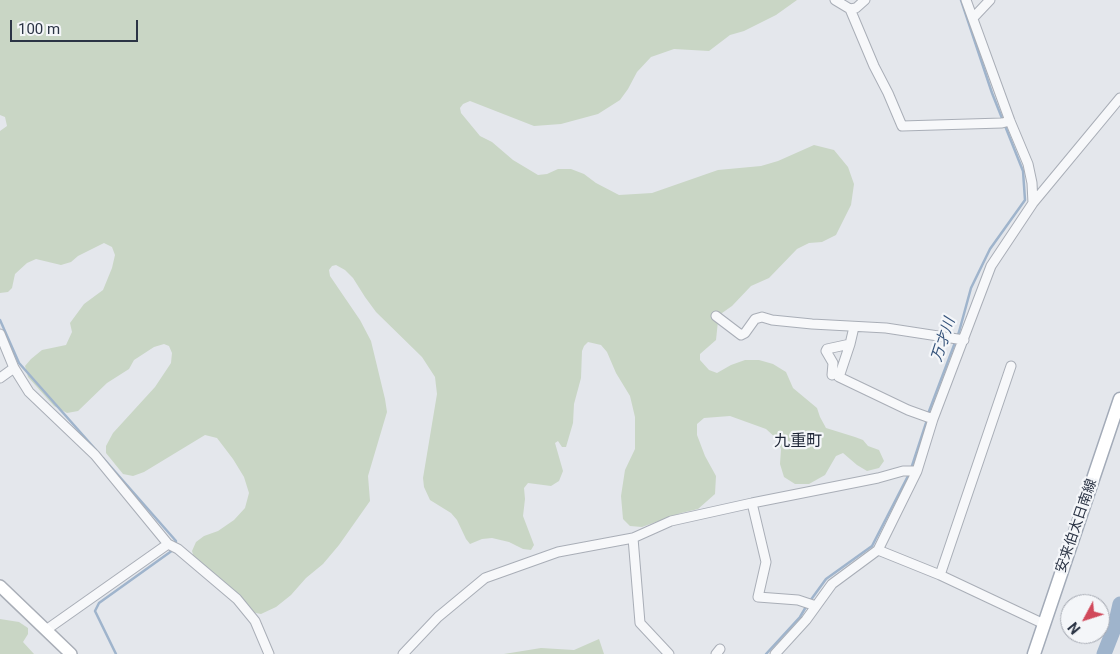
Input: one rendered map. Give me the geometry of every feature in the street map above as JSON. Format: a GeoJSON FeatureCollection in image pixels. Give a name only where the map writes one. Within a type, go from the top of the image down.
{"type":"FeatureCollection","features":[{"type":"Feature","properties":{"kind":"main road","name":"安来伯太日南線"},"geometry":{"type":"LineString","coordinates":[[1034,654],[1120,399]]}},
{"type":"Feature","properties":{"kind":"main road"},"geometry":{"type":"LineString","coordinates":[[0,586],[71,654]]}},
{"type":"Feature","properties":{"kind":"street"},"geometry":{"type":"LineString","coordinates":[[835,0],[850,9],[902,126],[1006,122]]}},
{"type":"Feature","properties":{"kind":"street"},"geometry":{"type":"LineString","coordinates":[[850,9],[856,8],[865,0]]}},
{"type":"Feature","properties":{"kind":"street"},"geometry":{"type":"LineString","coordinates":[[966,0],[1006,122],[1028,164],[1033,203]]}},
{"type":"Feature","properties":{"kind":"street"},"geometry":{"type":"LineString","coordinates":[[973,18],[990,0]]}},
{"type":"Feature","properties":{"kind":"street"},"geometry":{"type":"LineString","coordinates":[[775,654],[806,620],[810,604],[832,584],[878,550],[913,470],[929,417],[991,266],[1033,203],[1120,98]]}},
{"type":"Feature","properties":{"kind":"street"},"geometry":{"type":"LineString","coordinates":[[716,316],[741,335],[745,333],[755,319],[762,317],[772,320],[886,328],[959,340]]}},
{"type":"Feature","properties":{"kind":"street"},"geometry":{"type":"LineString","coordinates":[[854,327],[839,377],[908,410],[929,417]]}},
{"type":"Feature","properties":{"kind":"street"},"geometry":{"type":"LineString","coordinates":[[0,334],[14,368],[28,392],[95,456],[168,544],[178,550],[237,599],[255,621],[269,654]]}},
{"type":"Feature","properties":{"kind":"street"},"geometry":{"type":"LineString","coordinates":[[832,375],[833,363],[826,351],[827,349],[850,344]]}},
{"type":"Feature","properties":{"kind":"street"},"geometry":{"type":"LineString","coordinates":[[940,575],[1012,366]]}},
{"type":"Feature","properties":{"kind":"street"},"geometry":{"type":"LineString","coordinates":[[0,378],[14,368]]}},
{"type":"Feature","properties":{"kind":"street"},"geometry":{"type":"LineString","coordinates":[[403,654],[438,617],[485,578],[558,552],[633,538],[671,521],[913,470]]}},
{"type":"Feature","properties":{"kind":"street"},"geometry":{"type":"LineString","coordinates":[[752,503],[766,562],[758,597],[810,604]]}},
{"type":"Feature","properties":{"kind":"street"},"geometry":{"type":"LineString","coordinates":[[633,538],[640,623],[669,654]]}},
{"type":"Feature","properties":{"kind":"street"},"geometry":{"type":"LineString","coordinates":[[46,630],[168,544]]}},
{"type":"Feature","properties":{"kind":"street"},"geometry":{"type":"LineString","coordinates":[[878,550],[940,575],[1044,624]]}},
{"type":"Feature","properties":{"kind":"green space"},"geometry":{"type":"Polygon","coordinates":[[[0,0],[797,0],[776,15],[744,31],[730,35],[709,51],[674,49],[651,57],[637,72],[620,100],[598,114],[561,124],[534,126],[470,101],[463,104],[460,108],[461,113],[480,136],[492,142],[513,160],[538,175],[547,174],[558,169],[571,169],[584,174],[596,183],[619,195],[652,193],[718,170],[761,166],[778,161],[814,145],[834,150],[848,167],[854,184],[851,205],[836,235],[822,242],[809,243],[797,249],[769,278],[751,286],[732,306],[722,313],[718,321],[716,340],[700,354],[700,360],[709,370],[717,373],[745,360],[759,360],[773,364],[786,372],[793,388],[817,408],[826,428],[863,440],[868,446],[879,450],[884,461],[879,468],[867,471],[843,453],[836,456],[825,475],[809,484],[795,484],[784,477],[780,464],[781,449],[777,439],[766,429],[730,416],[704,418],[697,424],[697,435],[705,456],[716,476],[715,494],[698,509],[642,527],[630,526],[623,519],[621,496],[625,470],[635,449],[635,417],[630,396],[616,373],[607,352],[601,345],[588,342],[582,351],[581,378],[574,404],[573,423],[566,447],[562,447],[558,441],[555,443],[563,471],[559,481],[551,486],[528,483],[524,488],[523,516],[534,545],[531,550],[523,549],[509,542],[492,538],[482,539],[470,544],[457,520],[451,513],[430,500],[424,487],[423,478],[437,394],[435,377],[422,357],[376,312],[353,278],[336,265],[332,266],[329,270],[330,276],[360,320],[371,341],[387,412],[368,476],[370,501],[339,545],[323,564],[306,578],[291,595],[276,607],[261,614],[251,612],[228,585],[221,583],[194,558],[192,551],[196,542],[204,536],[218,531],[234,520],[245,508],[249,493],[244,477],[217,438],[205,435],[144,472],[133,476],[123,474],[106,453],[106,446],[113,433],[155,387],[171,363],[172,353],[169,346],[164,344],[154,347],[134,360],[129,369],[107,383],[78,411],[67,413],[54,406],[28,377],[25,366],[31,359],[42,350],[66,345],[72,332],[70,323],[84,304],[103,290],[115,255],[112,247],[104,243],[78,256],[71,262],[61,265],[36,259],[27,263],[15,274],[12,288],[8,292],[0,293],[0,131],[7,126],[5,117],[0,115],[0,0]]]}},
{"type":"Feature","properties":{"kind":"green space"},"geometry":{"type":"Polygon","coordinates":[[[0,619],[19,622],[28,628],[28,634],[23,642],[34,654],[0,654],[0,619]]]}},
{"type":"Feature","properties":{"kind":"green space"},"geometry":{"type":"Polygon","coordinates":[[[599,639],[604,654],[504,654],[541,648],[574,650],[599,639]]]}},
{"type":"Feature","properties":{"kind":"waterway","name":"万才川"},"geometry":{"type":"LineString","coordinates":[[928,414],[959,332],[971,288],[990,249],[1025,200],[1023,171],[992,93],[961,0]]}},
{"type":"Feature","properties":{"kind":"waterway"},"geometry":{"type":"LineString","coordinates":[[0,320],[19,363],[96,450]]}},
{"type":"Feature","properties":{"kind":"waterway","name":"万才川"},"geometry":{"type":"LineString","coordinates":[[911,469],[927,420]]}},
{"type":"Feature","properties":{"kind":"waterway"},"geometry":{"type":"LineString","coordinates":[[103,458],[176,541],[175,545]]}},
{"type":"Feature","properties":{"kind":"waterway","name":"万才川"},"geometry":{"type":"LineString","coordinates":[[810,601],[826,579],[872,546],[909,474]]}},
{"type":"Feature","properties":{"kind":"waterway"},"geometry":{"type":"LineString","coordinates":[[116,654],[95,611],[99,603],[173,550]]}},
{"type":"Feature","properties":{"kind":"waterway"},"geometry":{"type":"LineString","coordinates":[[1104,654],[1115,626],[1120,604]]}},
{"type":"Feature","properties":{"kind":"waterway","name":"万才川"},"geometry":{"type":"LineString","coordinates":[[766,654],[800,617],[807,605]]}},
{"type":"Feature","properties":{"kind":"district","name":"九重町"},"geometry":{"type":"Point","coordinates":[798,442]}}]}
